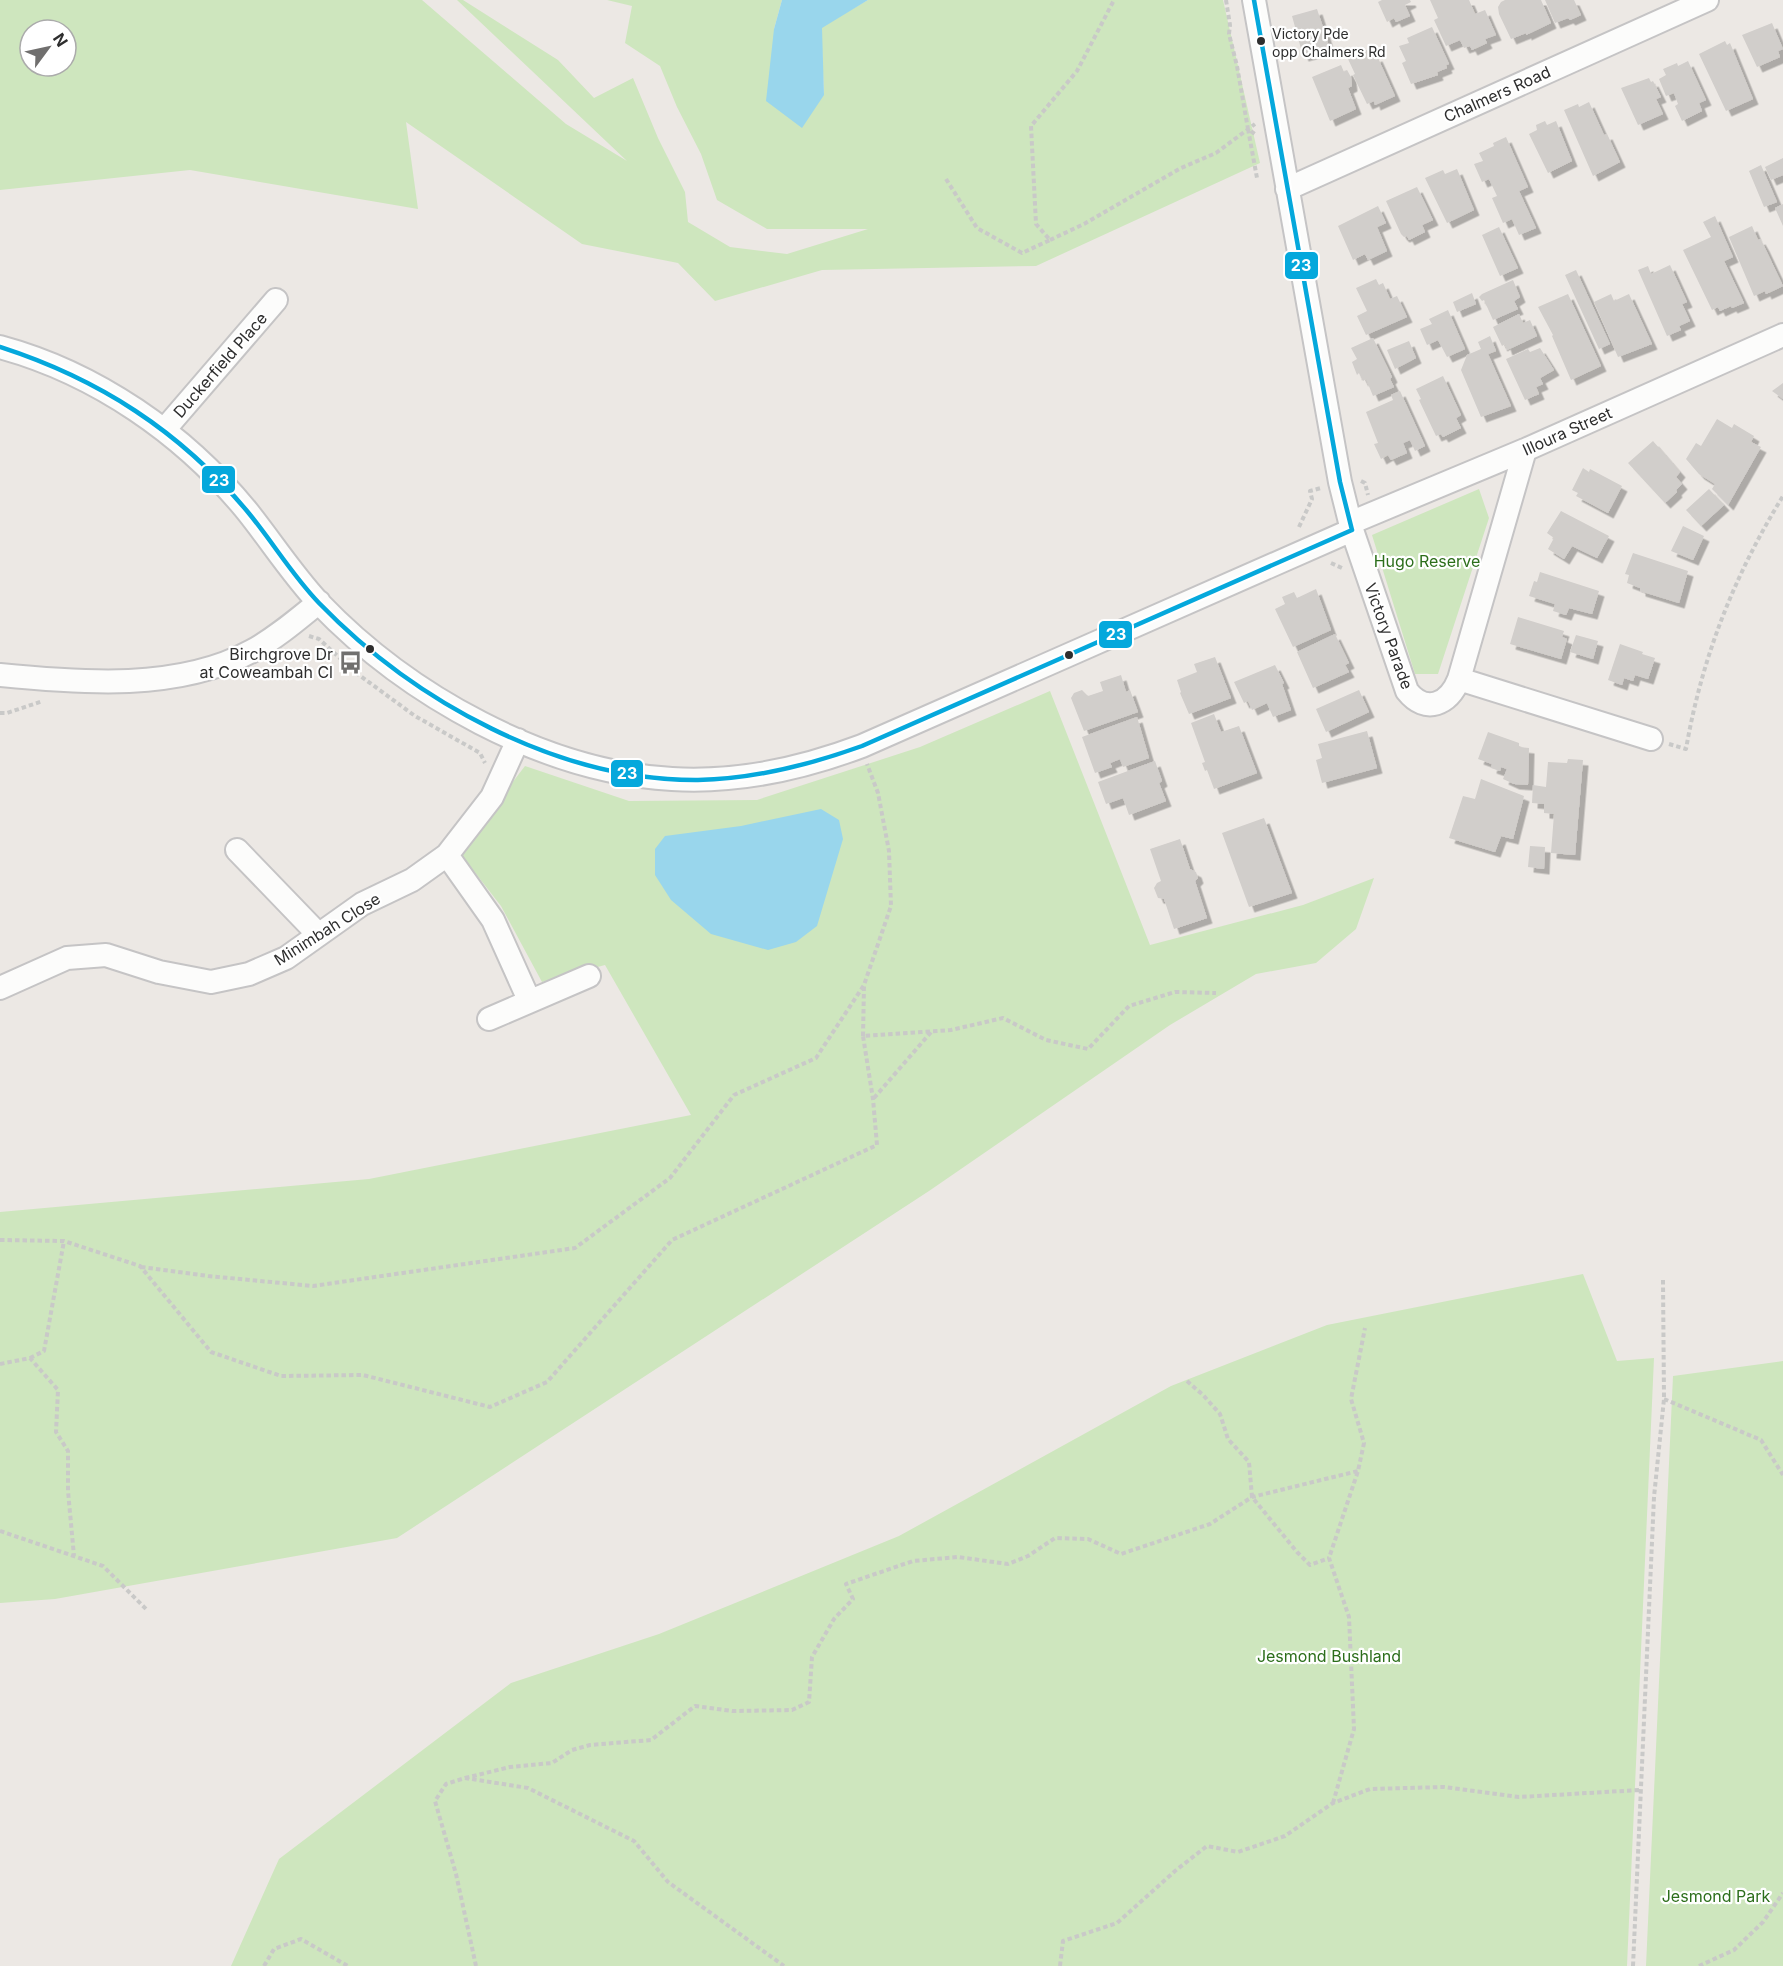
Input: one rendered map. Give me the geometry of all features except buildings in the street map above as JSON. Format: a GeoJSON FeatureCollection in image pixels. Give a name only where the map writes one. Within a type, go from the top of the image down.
{"type":"FeatureCollection","features":[{"type":"Feature","properties":{"kind":"street","name":"Victory Parade"},"geometry":{"type":"LineString","coordinates":[[1254,0],[1340,482],[1351,527],[1407,691],[1414,700],[1437,703],[1445,701],[1459,679]]}},
{"type":"Feature","properties":{"kind":"street","name":"Chalmers Road"},"geometry":{"type":"LineString","coordinates":[[1287,189],[1707,0]]}},
{"type":"Feature","properties":{"kind":"street","name":"Duckerfield Place"},"geometry":{"type":"LineString","coordinates":[[165,430],[276,300]]}},
{"type":"Feature","properties":{"kind":"street","name":"Illoura Street"},"geometry":{"type":"LineString","coordinates":[[0,347],[56,366],[105,391],[165,430],[214,474],[247,511],[282,559],[319,602],[388,664],[455,709],[518,740],[559,756],[639,776],[674,779],[740,777],[773,772],[799,767],[862,746],[1783,335]]}},
{"type":"Feature","properties":{"kind":"street"},"geometry":{"type":"LineString","coordinates":[[1525,450],[1459,679],[1651,739]]}},
{"type":"Feature","properties":{"kind":"street"},"geometry":{"type":"LineString","coordinates":[[0,675],[56,681],[158,680],[178,677],[222,664],[252,651],[319,602]]}},
{"type":"Feature","properties":{"kind":"street","name":"Minimbah Close"},"geometry":{"type":"LineString","coordinates":[[0,988],[67,958],[106,955],[159,972],[211,982],[249,974],[286,958],[362,904],[412,880],[447,855],[492,797],[518,740]]}},
{"type":"Feature","properties":{"kind":"street"},"geometry":{"type":"LineString","coordinates":[[237,850],[318,934]]}},
{"type":"Feature","properties":{"kind":"street"},"geometry":{"type":"LineString","coordinates":[[447,855],[493,920],[529,1000]]}},
{"type":"Feature","properties":{"kind":"street"},"geometry":{"type":"LineString","coordinates":[[489,1019],[589,976]]}},
{"type":"Feature","properties":{"kind":"path"},"geometry":{"type":"LineString","coordinates":[[1050,240],[1036,224],[1031,126],[1077,71],[1114,0]]}},
{"type":"Feature","properties":{"kind":"path"},"geometry":{"type":"LineString","coordinates":[[1226,0],[1230,24],[1229,34],[1257,178]]}},
{"type":"Feature","properties":{"kind":"path"},"geometry":{"type":"LineString","coordinates":[[946,179],[977,228],[1022,253],[1084,224],[1181,168],[1216,153],[1256,123]]}},
{"type":"Feature","properties":{"kind":"path"},"geometry":{"type":"LineString","coordinates":[[1248,129],[1258,136]]}},
{"type":"Feature","properties":{"kind":"path"},"geometry":{"type":"LineString","coordinates":[[1299,527],[1312,499],[1310,490],[1322,487]]}},
{"type":"Feature","properties":{"kind":"path"},"geometry":{"type":"LineString","coordinates":[[1686,749],[1694,706],[1710,650],[1737,579],[1783,496]]}},
{"type":"Feature","properties":{"kind":"path"},"geometry":{"type":"LineString","coordinates":[[303,637],[310,636],[319,639],[355,672],[385,695],[415,716],[480,753],[486,766]]}},
{"type":"Feature","properties":{"kind":"path"},"geometry":{"type":"LineString","coordinates":[[0,1240],[64,1241],[140,1266],[207,1276],[313,1286],[575,1248],[670,1178],[734,1095],[816,1058],[864,985],[891,906],[889,851],[885,828],[878,793],[862,746]]}},
{"type":"Feature","properties":{"kind":"path"},"geometry":{"type":"LineString","coordinates":[[140,1266],[211,1352],[281,1376],[363,1375],[490,1407],[547,1382],[672,1240],[877,1145],[873,1099],[863,1036],[864,985]]}},
{"type":"Feature","properties":{"kind":"path"},"geometry":{"type":"LineString","coordinates":[[863,1036],[951,1030],[1003,1018],[1046,1040],[1088,1049],[1129,1006],[1175,992],[1216,993]]}},
{"type":"Feature","properties":{"kind":"path"},"geometry":{"type":"LineString","coordinates":[[873,1099],[932,1031]]}},
{"type":"Feature","properties":{"kind":"path"},"geometry":{"type":"LineString","coordinates":[[0,1364],[30,1358],[44,1351],[64,1241]]}},
{"type":"Feature","properties":{"kind":"path"},"geometry":{"type":"LineString","coordinates":[[1633,1966],[1654,1497],[1664,1399],[1663,1280]]}},
{"type":"Feature","properties":{"kind":"path"},"geometry":{"type":"LineString","coordinates":[[1334,1803],[1354,1729],[1349,1617],[1329,1558],[1358,1471],[1364,1443],[1351,1399],[1365,1328]]}},
{"type":"Feature","properties":{"kind":"path"},"geometry":{"type":"LineString","coordinates":[[30,1358],[58,1390],[56,1432],[68,1451],[68,1491],[74,1556]]}},
{"type":"Feature","properties":{"kind":"path"},"geometry":{"type":"LineString","coordinates":[[1187,1381],[1220,1414],[1228,1439],[1249,1462],[1252,1497],[1310,1565],[1329,1558]]}},
{"type":"Feature","properties":{"kind":"path"},"geometry":{"type":"LineString","coordinates":[[1664,1399],[1761,1440],[1783,1475]]}},
{"type":"Feature","properties":{"kind":"path"},"geometry":{"type":"LineString","coordinates":[[476,1966],[456,1874],[435,1801],[446,1784],[510,1767],[552,1763],[572,1750],[651,1740],[695,1706],[732,1711],[792,1710],[809,1702],[812,1657],[834,1619],[853,1599],[846,1584],[913,1561],[958,1557],[1008,1564],[1028,1556],[1055,1538],[1089,1539],[1121,1554],[1210,1524],[1252,1497],[1358,1471]]}},
{"type":"Feature","properties":{"kind":"path"},"geometry":{"type":"LineString","coordinates":[[0,1531],[103,1566],[148,1611]]}},
{"type":"Feature","properties":{"kind":"path"},"geometry":{"type":"LineString","coordinates":[[465,1778],[528,1788],[595,1823],[634,1840],[668,1882],[784,1966]]}},
{"type":"Feature","properties":{"kind":"path"},"geometry":{"type":"LineString","coordinates":[[1060,1966],[1063,1941],[1117,1923],[1175,1870],[1207,1846],[1238,1852],[1285,1836],[1334,1803],[1370,1789],[1444,1787],[1519,1797],[1640,1790]]}},
{"type":"Feature","properties":{"kind":"path"},"geometry":{"type":"LineString","coordinates":[[1699,1966],[1734,1950],[1763,1922],[1783,1893]]}},
{"type":"Feature","properties":{"kind":"path"},"geometry":{"type":"LineString","coordinates":[[264,1966],[274,1949],[301,1939],[348,1966]]}},
{"type":"Feature","properties":{"kind":"green space"},"geometry":{"type":"Polygon","coordinates":[[[0,0],[422,0],[566,124],[627,161],[457,0],[463,0],[558,60],[594,98],[633,78],[658,138],[685,192],[688,222],[730,247],[787,254],[868,229],[767,229],[717,200],[701,154],[677,107],[660,66],[625,43],[632,6],[607,0],[782,0],[774,29],[824,94],[821,27],[868,0],[1223,0],[1260,163],[1036,266],[822,270],[715,301],[678,263],[582,244],[406,122],[418,209],[190,170],[0,190],[0,0]]]}},
{"type":"Feature","properties":{"kind":"green space","name":"Hugo Reserve"},"geometry":{"type":"Polygon","coordinates":[[[1479,489],[1489,518],[1438,674],[1415,674],[1372,535],[1479,489]]]}},
{"type":"Feature","properties":{"kind":"green space"},"geometry":{"type":"Polygon","coordinates":[[[1050,691],[1150,945],[1303,905],[1374,878],[1356,929],[1316,963],[1256,974],[1170,1025],[929,1191],[397,1538],[55,1599],[0,1603],[0,1212],[369,1179],[691,1115],[605,965],[542,982],[501,906],[459,852],[525,766],[629,801],[757,800],[920,747],[1050,691]]]}},
{"type":"Feature","properties":{"kind":"green space","name":"Jesmond Bushland"},"geometry":{"type":"Polygon","coordinates":[[[1583,1274],[1617,1361],[1654,1358],[1627,1966],[231,1966],[279,1859],[511,1683],[659,1634],[899,1536],[1171,1386],[1327,1325],[1583,1274]]]}},
{"type":"Feature","properties":{"kind":"green space","name":"Jesmond Park"},"geometry":{"type":"Polygon","coordinates":[[[1783,1361],[1783,1966],[1646,1966],[1673,1376],[1783,1361]]]}},
{"type":"Feature","properties":{"kind":"water"},"geometry":{"type":"Polygon","coordinates":[[[782,0],[868,0],[822,28],[824,95],[802,128],[766,101],[774,29],[782,0]]]}},
{"type":"Feature","properties":{"kind":"water"},"geometry":{"type":"Polygon","coordinates":[[[821,809],[839,820],[843,839],[817,926],[796,942],[768,950],[711,934],[671,900],[655,875],[655,849],[665,836],[741,826],[821,809]]]}},
{"type":"Feature","properties":{"kind":"transit line","name":"23"},"geometry":{"type":"LineString","coordinates":[[1254,0],[1340,482],[1352,530]]}},
{"type":"Feature","properties":{"kind":"transit line","name":"23"},"geometry":{"type":"LineString","coordinates":[[0,347],[71,375],[136,411],[166,432],[221,482],[247,511],[319,603],[357,639],[399,672],[444,702],[492,729],[542,750],[593,767],[645,777],[698,780],[740,777],[802,765],[862,746],[1352,530]]}},
{"type":"Feature","properties":{"kind":"place","name":"Victory Pde opp Chalmers Rd"},"geometry":{"type":"Point","coordinates":[1261,41]}},
{"type":"Feature","properties":{"kind":"place","name":"Birchgrove Dr at Coweambah Cl"},"geometry":{"type":"Point","coordinates":[351,663]}}]}
